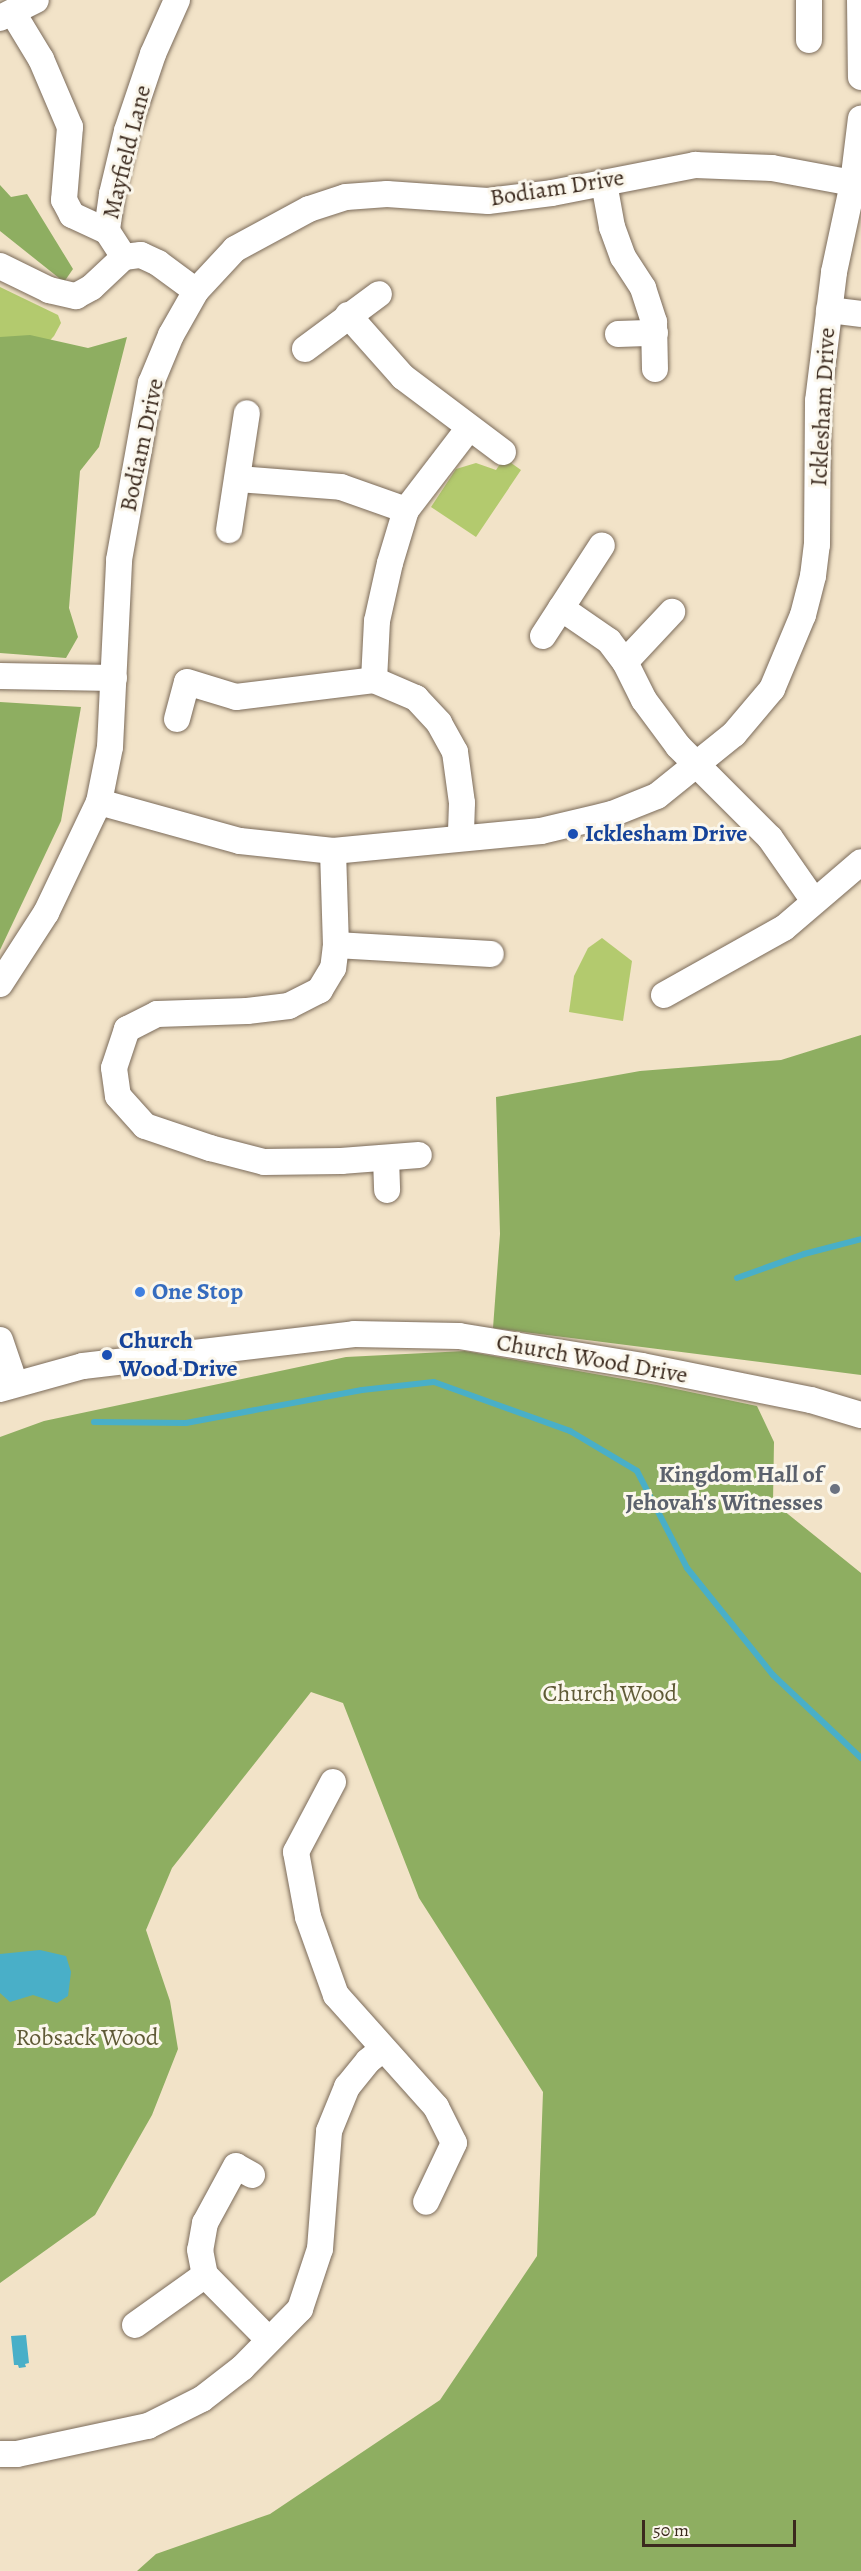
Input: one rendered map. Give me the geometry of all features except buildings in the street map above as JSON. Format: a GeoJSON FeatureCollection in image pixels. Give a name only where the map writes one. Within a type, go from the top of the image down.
{"type":"FeatureCollection","features":[{"type":"Feature","properties":{"kind":"street"},"geometry":{"type":"LineString","coordinates":[[36,0],[6,16],[40,59],[70,127],[64,200],[72,215],[106,231]]}},
{"type":"Feature","properties":{"kind":"street","name":"Mayfield Lane"},"geometry":{"type":"LineString","coordinates":[[177,0],[153,54],[127,131],[106,231],[124,257],[141,255],[158,263],[196,291]]}},
{"type":"Feature","properties":{"kind":"street"},"geometry":{"type":"LineString","coordinates":[[808,40],[809,0]]}},
{"type":"Feature","properties":{"kind":"street"},"geometry":{"type":"LineString","coordinates":[[859,0],[861,77]]}},
{"type":"Feature","properties":{"kind":"street","name":"Icklesham Drive"},"geometry":{"type":"LineString","coordinates":[[99,802],[240,841],[333,851],[541,831],[612,814],[657,796],[734,734],[772,689],[803,615],[813,576],[817,545],[818,401],[829,310],[853,183],[861,118]]}},
{"type":"Feature","properties":{"kind":"street","name":"Bodiam Drive"},"geometry":{"type":"LineString","coordinates":[[0,984],[46,913],[99,802],[110,747],[119,560],[151,382],[171,335],[196,291],[235,249],[309,208],[346,197],[387,194],[488,201],[604,183],[695,165],[772,168],[853,183]]}},
{"type":"Feature","properties":{"kind":"street"},"geometry":{"type":"LineString","coordinates":[[604,183],[612,227],[623,256],[643,288],[655,333],[655,369]]}},
{"type":"Feature","properties":{"kind":"street"},"geometry":{"type":"LineString","coordinates":[[0,266],[49,290],[76,296],[92,287],[124,257]]}},
{"type":"Feature","properties":{"kind":"street"},"geometry":{"type":"LineString","coordinates":[[305,349],[379,294]]}},
{"type":"Feature","properties":{"kind":"street"},"geometry":{"type":"LineString","coordinates":[[829,310],[861,314]]}},
{"type":"Feature","properties":{"kind":"street"},"geometry":{"type":"LineString","coordinates":[[348,315],[403,377],[503,452]]}},
{"type":"Feature","properties":{"kind":"street"},"geometry":{"type":"LineString","coordinates":[[618,334],[655,333]]}},
{"type":"Feature","properties":{"kind":"street"},"geometry":{"type":"LineString","coordinates":[[229,530],[247,413]]}},
{"type":"Feature","properties":{"kind":"street"},"geometry":{"type":"LineString","coordinates":[[374,680],[377,621],[390,563],[406,510],[469,428]]}},
{"type":"Feature","properties":{"kind":"street"},"geometry":{"type":"LineString","coordinates":[[238,479],[341,487],[406,510]]}},
{"type":"Feature","properties":{"kind":"street"},"geometry":{"type":"LineString","coordinates":[[543,636],[602,545]]}},
{"type":"Feature","properties":{"kind":"street"},"geometry":{"type":"LineString","coordinates":[[561,608],[609,641],[624,662],[644,700],[678,746],[770,838],[814,902]]}},
{"type":"Feature","properties":{"kind":"street"},"geometry":{"type":"LineString","coordinates":[[624,662],[672,612]]}},
{"type":"Feature","properties":{"kind":"street"},"geometry":{"type":"LineString","coordinates":[[0,676],[114,678]]}},
{"type":"Feature","properties":{"kind":"street"},"geometry":{"type":"LineString","coordinates":[[177,719],[179,679],[236,697],[374,680],[416,698],[439,723],[455,752],[462,802],[461,838]]}},
{"type":"Feature","properties":{"kind":"street"},"geometry":{"type":"LineString","coordinates":[[333,851],[336,945],[333,968],[320,990],[289,1006],[247,1011],[211,1010],[157,1014],[127,1029],[114,1068],[118,1096],[145,1126],[210,1148],[264,1162],[419,1155]]}},
{"type":"Feature","properties":{"kind":"street"},"geometry":{"type":"LineString","coordinates":[[664,995],[784,927],[861,862]]}},
{"type":"Feature","properties":{"kind":"street"},"geometry":{"type":"LineString","coordinates":[[336,945],[491,954]]}},
{"type":"Feature","properties":{"kind":"street"},"geometry":{"type":"LineString","coordinates":[[386,1158],[387,1190]]}},
{"type":"Feature","properties":{"kind":"street","name":"Church Wood Drive"},"geometry":{"type":"LineString","coordinates":[[8,1386],[84,1366],[354,1334],[459,1336],[642,1366],[811,1400],[861,1415]]}},
{"type":"Feature","properties":{"kind":"street"},"geometry":{"type":"LineString","coordinates":[[0,1340],[8,1386]]}},
{"type":"Feature","properties":{"kind":"street"},"geometry":{"type":"LineString","coordinates":[[333,1782],[296,1852],[298,1918],[336,1995],[436,2107],[454,2143],[447,2185],[426,2202]]}},
{"type":"Feature","properties":{"kind":"street"},"geometry":{"type":"LineString","coordinates":[[0,2454],[17,2454],[148,2426],[202,2399],[242,2368],[300,2309],[320,2249],[329,2131],[347,2087],[368,2061],[383,2049]]}},
{"type":"Feature","properties":{"kind":"street"},"geometry":{"type":"LineString","coordinates":[[252,2175],[236,2166],[205,2223],[200,2250],[205,2275],[269,2340]]}},
{"type":"Feature","properties":{"kind":"street"},"geometry":{"type":"LineString","coordinates":[[135,2325],[205,2275]]}},
{"type":"Feature","properties":{"kind":"green space"},"geometry":{"type":"Polygon","coordinates":[[[0,185],[11,197],[27,194],[73,269],[64,282],[0,231],[0,185]]]}},
{"type":"Feature","properties":{"kind":"green space"},"geometry":{"type":"Polygon","coordinates":[[[0,287],[58,315],[61,323],[54,336],[42,349],[0,339],[0,287]]]}},
{"type":"Feature","properties":{"kind":"green space"},"geometry":{"type":"Polygon","coordinates":[[[30,335],[88,348],[127,337],[99,447],[80,471],[69,608],[78,637],[66,658],[0,653],[0,337],[30,335]]]}},
{"type":"Feature","properties":{"kind":"green space"},"geometry":{"type":"Polygon","coordinates":[[[504,458],[521,470],[476,537],[431,507],[456,469],[476,463],[496,470],[504,458]]]}},
{"type":"Feature","properties":{"kind":"green space"},"geometry":{"type":"Polygon","coordinates":[[[0,702],[81,707],[61,821],[0,950],[0,702]]]}},
{"type":"Feature","properties":{"kind":"green space"},"geometry":{"type":"Polygon","coordinates":[[[602,938],[632,961],[623,1021],[569,1012],[574,976],[588,948],[602,938]]]}},
{"type":"Feature","properties":{"kind":"green space"},"geometry":{"type":"Polygon","coordinates":[[[861,1035],[861,1375],[493,1328],[500,1234],[496,1097],[640,1071],[781,1060],[861,1035]]]}},
{"type":"Feature","properties":{"kind":"green space","name":"Church Wood"},"geometry":{"type":"Polygon","coordinates":[[[465,1351],[657,1385],[757,1406],[774,1442],[773,1502],[861,1573],[861,2571],[137,2571],[156,2554],[270,2514],[440,2400],[537,2256],[543,2092],[419,1898],[343,1703],[311,1692],[172,1868],[146,1930],[170,2001],[178,2049],[152,2115],[95,2215],[0,2283],[0,1437],[44,1421],[346,1357],[465,1351]]]}},
{"type":"Feature","properties":{"kind":"water"},"geometry":{"type":"Polygon","coordinates":[[[40,1950],[66,1956],[71,1972],[68,1996],[57,2003],[33,1995],[10,2002],[0,1993],[0,1954],[40,1950]]]}},
{"type":"Feature","properties":{"kind":"water"},"geometry":{"type":"Polygon","coordinates":[[[26,2335],[29,2363],[25,2364],[26,2367],[19,2368],[18,2365],[14,2365],[11,2336],[26,2335]]]}},
{"type":"Feature","properties":{"kind":"waterway"},"geometry":{"type":"LineString","coordinates":[[737,1278],[804,1254],[861,1239]]}},
{"type":"Feature","properties":{"kind":"waterway"},"geometry":{"type":"LineString","coordinates":[[94,1422],[186,1423],[362,1390],[434,1382],[570,1431],[637,1471],[687,1568],[773,1675],[861,1758]]}},
{"type":"Feature","properties":{"kind":"place","name":"Icklesham Drive"},"geometry":{"type":"Point","coordinates":[573,834]}},
{"type":"Feature","properties":{"kind":"place","name":"One Stop"},"geometry":{"type":"Point","coordinates":[140,1292]}},
{"type":"Feature","properties":{"kind":"place","name":"Church Wood Drive"},"geometry":{"type":"Point","coordinates":[107,1355]}},
{"type":"Feature","properties":{"kind":"place","name":"Kingdom Hall of Jehovah's Witnesses"},"geometry":{"type":"Point","coordinates":[835,1489]}},
{"type":"Feature","properties":{"kind":"park label","name":"Robsack Wood"},"geometry":{"type":"Point","coordinates":[87,2038]}}]}
